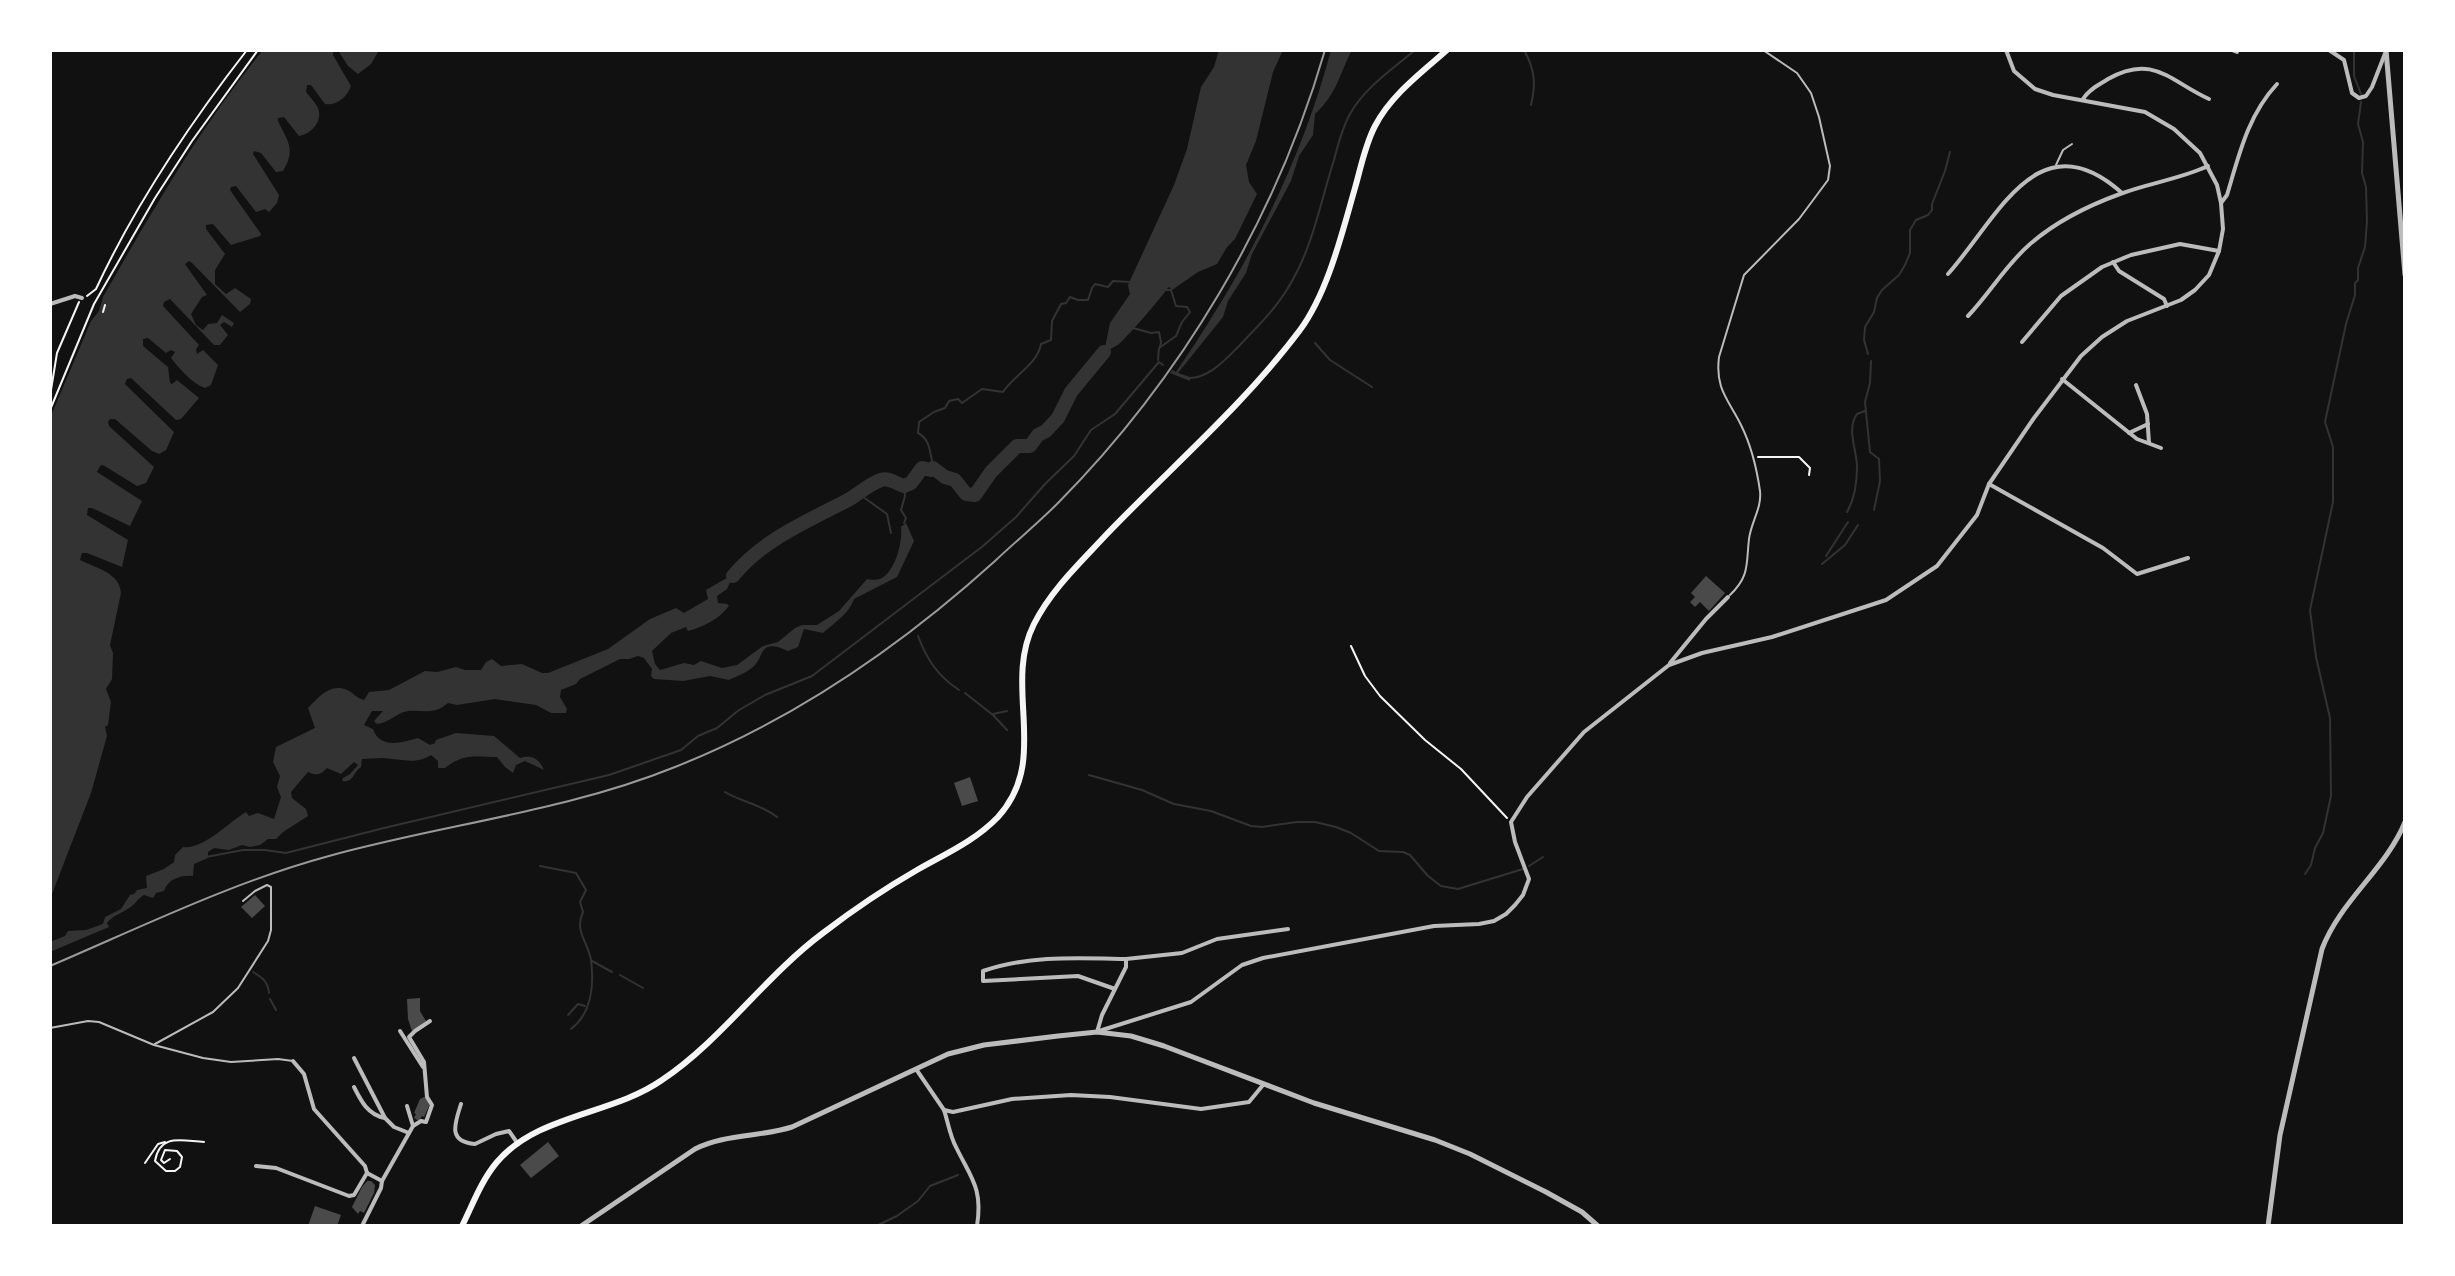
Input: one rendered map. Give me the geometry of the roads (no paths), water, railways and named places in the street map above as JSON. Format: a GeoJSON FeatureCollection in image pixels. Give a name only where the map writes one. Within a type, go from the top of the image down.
{"type":"FeatureCollection","features":[{"type":"Feature","properties":{"kind":"main road"},"geometry":{"type":"LineString","coordinates":[[462,1226],[488,1174],[518,1144],[541,1130],[629,1099],[662,1080],[692,1058],[810,943],[894,884],[983,832],[1000,814],[1016,789],[1024,761],[1021,669],[1030,632],[1038,615],[1078,565],[1220,420],[1299,331],[1313,309],[1330,269],[1375,127],[1402,91],[1447,50]]}},
{"type":"Feature","properties":{"kind":"street"},"geometry":{"type":"LineString","coordinates":[[1669,665],[1886,600],[1937,566],[1977,515],[1989,484],[2062,379],[2102,337],[2127,321],[2167,306],[2195,290],[2209,275],[2219,251],[2223,229],[2221,203],[2208,166],[2188,140],[2145,112],[2035,89],[2014,71],[2006,50]]}},
{"type":"Feature","properties":{"kind":"street"},"geometry":{"type":"LineString","coordinates":[[2329,50],[2344,60],[2352,93],[2359,98],[2366,96],[2372,87],[2386,50]]}},
{"type":"Feature","properties":{"kind":"street"},"geometry":{"type":"LineString","coordinates":[[2386,50],[2405,275]]}},
{"type":"Feature","properties":{"kind":"street"},"geometry":{"type":"LineString","coordinates":[[2083,99],[2116,75],[2146,68],[2173,77],[2209,99]]}},
{"type":"Feature","properties":{"kind":"street"},"geometry":{"type":"LineString","coordinates":[[2221,203],[2227,195],[2251,119],[2277,84]]}},
{"type":"Feature","properties":{"kind":"street"},"geometry":{"type":"LineString","coordinates":[[1948,274],[2013,194],[2047,167],[2068,165],[2091,171],[2107,179],[2122,193]]}},
{"type":"Feature","properties":{"kind":"street"},"geometry":{"type":"LineString","coordinates":[[1968,316],[2013,260],[2031,243],[2085,208],[2208,166]]}},
{"type":"Feature","properties":{"kind":"street"},"geometry":{"type":"LineString","coordinates":[[2022,342],[2061,296],[2113,262],[2180,244],[2219,251]]}},
{"type":"Feature","properties":{"kind":"street"},"geometry":{"type":"LineString","coordinates":[[2113,262],[2119,271],[2164,299],[2167,306]]}},
{"type":"Feature","properties":{"kind":"street"},"geometry":{"type":"LineString","coordinates":[[50,304],[75,296],[84,297]]}},
{"type":"Feature","properties":{"kind":"street"},"geometry":{"type":"LineString","coordinates":[[2062,379],[2137,439],[2161,448]]}},
{"type":"Feature","properties":{"kind":"street"},"geometry":{"type":"LineString","coordinates":[[2136,385],[2143,401],[2149,443]]}},
{"type":"Feature","properties":{"kind":"street"},"geometry":{"type":"LineString","coordinates":[[2129,433],[2148,424]]}},
{"type":"Feature","properties":{"kind":"street"},"geometry":{"type":"LineString","coordinates":[[1989,484],[2103,548],[2137,574],[2188,558]]}},
{"type":"Feature","properties":{"kind":"street"},"geometry":{"type":"LineString","coordinates":[[581,1226],[704,1145],[792,1127],[948,1054],[984,1045],[1097,1032],[1191,1002],[1242,965],[1263,958],[1434,926],[1494,921],[1515,905],[1529,879],[1511,822],[1527,797],[1584,732],[1669,665],[1728,597]]}},
{"type":"Feature","properties":{"kind":"street"},"geometry":{"type":"LineString","coordinates":[[2268,1226],[2280,1135],[2322,949],[2331,929],[2393,847],[2405,822]]}},
{"type":"Feature","properties":{"kind":"street"},"geometry":{"type":"LineString","coordinates":[[1115,989],[1078,976],[983,981],[983,971],[1016,963],[1077,958],[1126,959],[1182,953],[1217,939],[1288,929]]}},
{"type":"Feature","properties":{"kind":"street"},"geometry":{"type":"LineString","coordinates":[[1097,1032],[1126,967],[1126,959]]}},
{"type":"Feature","properties":{"kind":"street"},"geometry":{"type":"LineString","coordinates":[[362,1226],[382,1181],[413,1126],[421,1121],[426,1122],[432,1105],[427,1092],[424,1062],[409,1037],[430,1021]]}},
{"type":"Feature","properties":{"kind":"street"},"geometry":{"type":"LineString","coordinates":[[400,1031],[425,1069]]}},
{"type":"Feature","properties":{"kind":"street"},"geometry":{"type":"LineString","coordinates":[[1097,1032],[1153,1042],[1314,1103],[1435,1140],[1470,1154],[1582,1212],[1598,1226]]}},
{"type":"Feature","properties":{"kind":"street"},"geometry":{"type":"LineString","coordinates":[[354,1058],[385,1118],[394,1127],[409,1133]]}},
{"type":"Feature","properties":{"kind":"street"},"geometry":{"type":"LineString","coordinates":[[293,1061],[304,1074],[314,1109],[365,1166],[367,1173],[382,1181]]}},
{"type":"Feature","properties":{"kind":"street"},"geometry":{"type":"LineString","coordinates":[[916,1069],[944,1110],[955,1146],[974,1179],[978,1194],[977,1226]]}},
{"type":"Feature","properties":{"kind":"street"},"geometry":{"type":"LineString","coordinates":[[944,1110],[953,1112],[1012,1099],[1071,1095],[1201,1109],[1249,1102],[1263,1085]]}},
{"type":"Feature","properties":{"kind":"street"},"geometry":{"type":"LineString","coordinates":[[354,1087],[367,1108],[385,1118]]}},
{"type":"Feature","properties":{"kind":"street"},"geometry":{"type":"LineString","coordinates":[[461,1104],[455,1123],[460,1140],[475,1144],[509,1131],[518,1144]]}},
{"type":"Feature","properties":{"kind":"street"},"geometry":{"type":"LineString","coordinates":[[407,1106],[413,1126]]}},
{"type":"Feature","properties":{"kind":"street"},"geometry":{"type":"LineString","coordinates":[[256,1166],[276,1168],[352,1196],[367,1173]]}},
{"type":"Feature","properties":{"kind":"lane"},"geometry":{"type":"LineString","coordinates":[[1728,597],[1747,571],[1749,537],[1760,495],[1753,458],[1742,427],[1722,393],[1719,357],[1744,275],[1807,210],[1828,180],[1830,166],[1819,117],[1806,84],[1785,63],[1763,50]]}},
{"type":"Feature","properties":{"kind":"lane"},"geometry":{"type":"LineString","coordinates":[[2056,166],[2063,150],[2072,144]]}},
{"type":"Feature","properties":{"kind":"lane"},"geometry":{"type":"LineString","coordinates":[[154,1045],[221,1007],[234,995],[257,962],[270,935],[271,887],[262,887],[243,901]]}},
{"type":"Feature","properties":{"kind":"lane"},"geometry":{"type":"LineString","coordinates":[[50,1028],[99,1022],[154,1045],[203,1058],[231,1062],[293,1061]]}},
{"type":"Feature","properties":{"kind":"waterway"},"geometry":{"type":"LineString","coordinates":[[1188,378],[1209,372],[1222,363],[1280,299],[1306,253],[1340,137],[1350,114],[1371,87],[1415,50]]}},
{"type":"Feature","properties":{"kind":"waterway"},"geometry":{"type":"LineString","coordinates":[[1524,50],[1534,77],[1531,105]]}},
{"type":"Feature","properties":{"kind":"waterway"},"geometry":{"type":"LineString","coordinates":[[2354,50],[2354,76],[2361,94]]}},
{"type":"Feature","properties":{"kind":"waterway"},"geometry":{"type":"LineString","coordinates":[[2305,874],[2323,833],[2331,796],[2330,718],[2316,657],[2310,610],[2333,502],[2333,447],[2325,422],[2365,247],[2366,187],[2362,173],[2363,142],[2358,124],[2361,102]]}},
{"type":"Feature","properties":{"kind":"waterway"},"geometry":{"type":"LineString","coordinates":[[1868,354],[1864,340],[1865,327],[1882,290],[1905,265],[1910,253],[1910,230],[1916,220],[1932,210],[1950,152]]}},
{"type":"Feature","properties":{"kind":"waterway"},"geometry":{"type":"LineString","coordinates":[[927,469],[933,464],[927,443],[918,433],[919,422],[945,408],[949,401],[958,399],[962,403],[982,389],[1003,392],[1035,358],[1041,344],[1051,340],[1052,321],[1061,304],[1070,297],[1088,300],[1095,284],[1108,287],[1113,281],[1130,282]]}},
{"type":"Feature","properties":{"kind":"waterway"},"geometry":{"type":"LineString","coordinates":[[1158,360],[1159,348],[1176,336],[1190,312],[1187,307],[1176,306],[1171,290],[1166,290]]}},
{"type":"Feature","properties":{"kind":"waterway"},"geometry":{"type":"LineString","coordinates":[[1133,328],[1159,332],[1160,347]]}},
{"type":"Feature","properties":{"kind":"waterway"},"geometry":{"type":"LineString","coordinates":[[1315,343],[1330,360],[1372,387]]}},
{"type":"Feature","properties":{"kind":"waterway"},"geometry":{"type":"LineString","coordinates":[[733,576],[772,542],[881,480],[904,486],[911,483],[922,468],[933,468],[955,480],[966,494],[975,495],[991,472],[1017,446],[1030,446],[1058,418],[1071,392],[1104,352]]}},
{"type":"Feature","properties":{"kind":"waterway"},"geometry":{"type":"LineString","coordinates":[[1871,361],[1865,402],[1870,452],[1879,459],[1880,481],[1874,510]]}},
{"type":"Feature","properties":{"kind":"waterway"},"geometry":{"type":"LineString","coordinates":[[206,857],[243,850],[286,853],[609,775],[681,750],[698,736],[717,728],[765,695],[812,676],[983,546],[1016,517],[1074,456],[1091,430],[1115,414],[1159,362],[1163,365]]}},
{"type":"Feature","properties":{"kind":"waterway"},"geometry":{"type":"LineString","coordinates":[[1847,512],[1857,478],[1852,426],[1857,414],[1865,411]]}},
{"type":"Feature","properties":{"kind":"waterway"},"geometry":{"type":"LineString","coordinates":[[904,486],[901,510],[906,518],[904,523]]}},
{"type":"Feature","properties":{"kind":"waterway"},"geometry":{"type":"LineString","coordinates":[[859,494],[887,514],[891,533]]}},
{"type":"Feature","properties":{"kind":"waterway"},"geometry":{"type":"LineString","coordinates":[[1826,556],[1848,522]]}},
{"type":"Feature","properties":{"kind":"waterway"},"geometry":{"type":"LineString","coordinates":[[1822,564],[1845,545],[1858,525]]}},
{"type":"Feature","properties":{"kind":"waterway"},"geometry":{"type":"LineString","coordinates":[[918,636],[934,667],[959,690]]}},
{"type":"Feature","properties":{"kind":"waterway"},"geometry":{"type":"LineString","coordinates":[[965,693],[1007,730]]}},
{"type":"Feature","properties":{"kind":"waterway"},"geometry":{"type":"LineString","coordinates":[[993,714],[1007,711]]}},
{"type":"Feature","properties":{"kind":"waterway"},"geometry":{"type":"LineString","coordinates":[[1089,775],[1251,826],[1315,822],[1336,827],[1379,851],[1410,855],[1441,886],[1458,889],[1523,869]]}},
{"type":"Feature","properties":{"kind":"waterway"},"geometry":{"type":"LineString","coordinates":[[725,792],[777,817]]}},
{"type":"Feature","properties":{"kind":"waterway"},"geometry":{"type":"LineString","coordinates":[[1529,866],[1543,857]]}},
{"type":"Feature","properties":{"kind":"waterway"},"geometry":{"type":"LineString","coordinates":[[540,866],[576,873],[586,890],[580,902],[583,912],[580,925],[591,960],[592,988],[583,1015],[571,1029]]}},
{"type":"Feature","properties":{"kind":"waterway"},"geometry":{"type":"LineString","coordinates":[[592,961],[612,972]]}},
{"type":"Feature","properties":{"kind":"waterway"},"geometry":{"type":"LineString","coordinates":[[253,972],[264,981],[269,993]]}},
{"type":"Feature","properties":{"kind":"waterway"},"geometry":{"type":"LineString","coordinates":[[620,975],[643,988]]}},
{"type":"Feature","properties":{"kind":"waterway"},"geometry":{"type":"LineString","coordinates":[[270,999],[276,1010]]}},
{"type":"Feature","properties":{"kind":"waterway"},"geometry":{"type":"LineString","coordinates":[[568,1015],[578,1004],[585,1006]]}},
{"type":"Feature","properties":{"kind":"waterway"},"geometry":{"type":"LineString","coordinates":[[876,1226],[918,1201],[930,1186],[958,1175]]}},
{"type":"Feature","properties":{"kind":"railway"},"geometry":{"type":"LineString","coordinates":[[50,966],[188,906],[293,867],[372,845],[590,795],[675,767],[804,704],[884,651],[959,592],[1049,511],[1102,456],[1144,404],[1219,294],[1251,235],[1305,113],[1325,50]]}}]}
